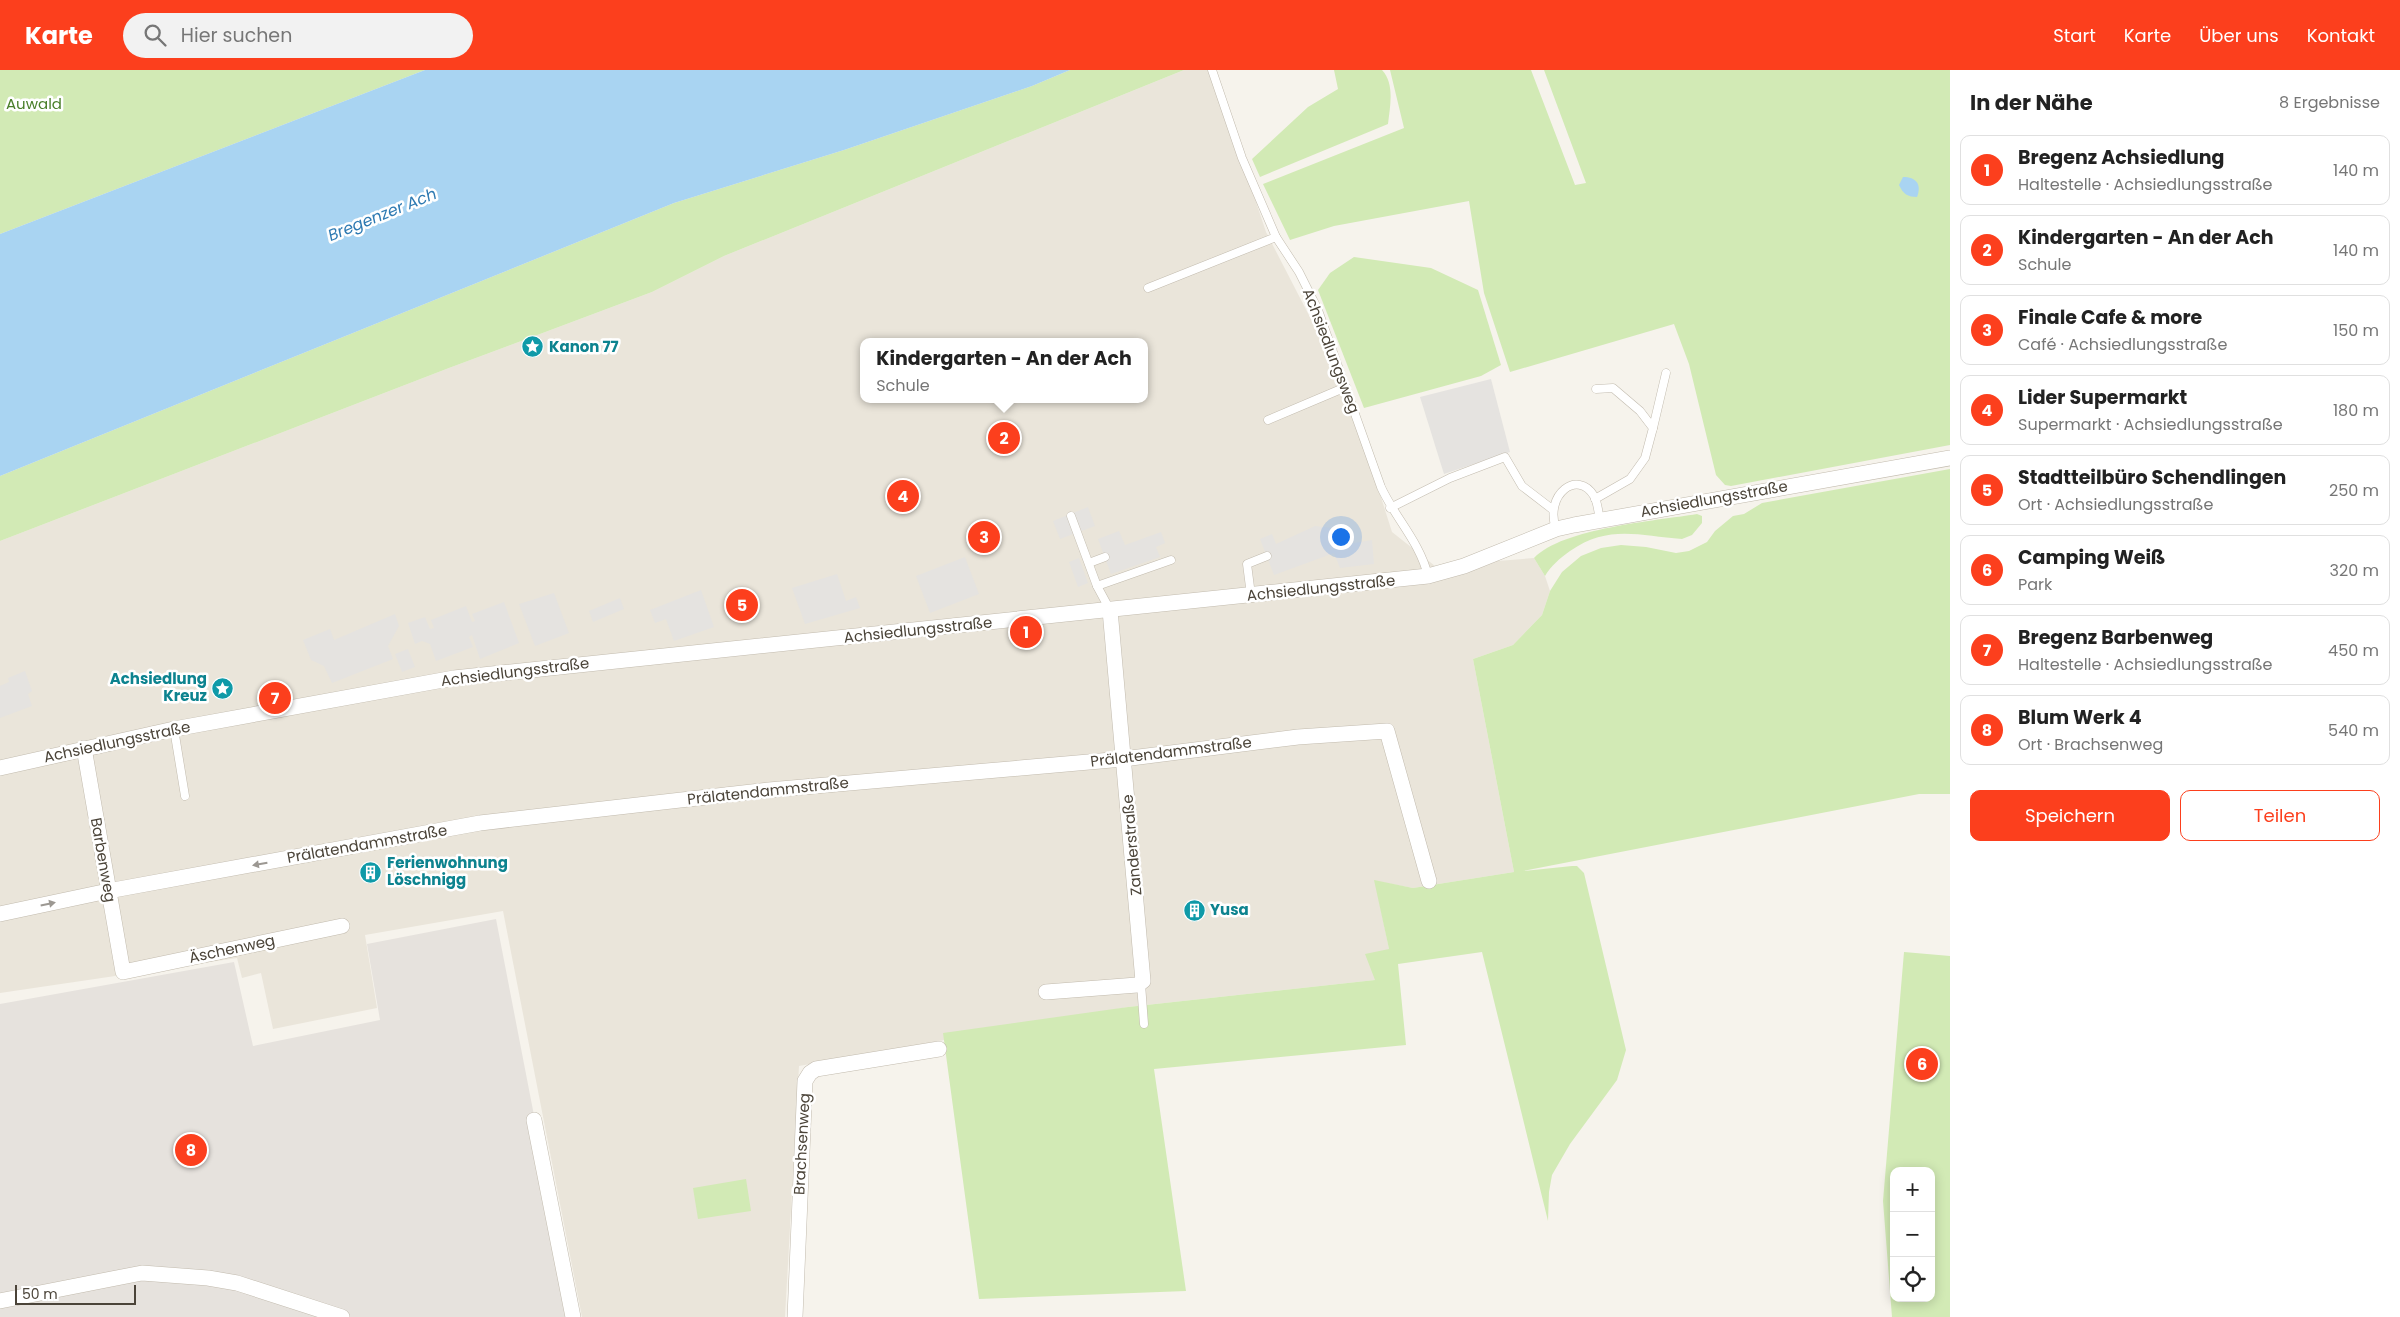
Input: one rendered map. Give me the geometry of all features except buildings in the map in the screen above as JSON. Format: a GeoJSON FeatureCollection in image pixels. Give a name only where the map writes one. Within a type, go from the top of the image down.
{"type":"FeatureCollection","features":[{"type":"Feature","properties":{"kind":"street","name":"Achsiedlungsstraße"},"geometry":{"type":"LineString","coordinates":[[0,768],[174,729],[482,674],[1251,596],[1428,576],[1464,566],[1556,529],[1600,519],[1950,458]]}},
{"type":"Feature","properties":{"kind":"street","name":"Zanderstraße"},"geometry":{"type":"LineString","coordinates":[[1110,610],[1144,978],[1140,984]]}},
{"type":"Feature","properties":{"kind":"street","name":"Prälatendammstraße"},"geometry":{"type":"LineString","coordinates":[[0,914],[108,891],[480,824],[769,790],[1123,759],[1298,738],[1387,731],[1429,882]]}},
{"type":"Feature","properties":{"kind":"street","name":"Barbenweg"},"geometry":{"type":"LineString","coordinates":[[84,748],[123,972]]}},
{"type":"Feature","properties":{"kind":"street","name":"Äschenweg"},"geometry":{"type":"LineString","coordinates":[[123,972],[342,926]]}},
{"type":"Feature","properties":{"kind":"street"},"geometry":{"type":"LineString","coordinates":[[1046,992],[1140,984]]}},
{"type":"Feature","properties":{"kind":"street","name":"Brachsenweg"},"geometry":{"type":"LineString","coordinates":[[795,1317],[805,1081],[810,1073],[816,1069],[939,1049]]}},
{"type":"Feature","properties":{"kind":"street"},"geometry":{"type":"LineString","coordinates":[[534,1120],[573,1317]]}},
{"type":"Feature","properties":{"kind":"street"},"geometry":{"type":"LineString","coordinates":[[0,1301],[142,1274],[161,1274],[237,1283],[342,1317]]}},
{"type":"Feature","properties":{"kind":"lane","name":"Achsiedlungsweg"},"geometry":{"type":"LineString","coordinates":[[1212,70],[1242,158],[1276,237],[1300,272],[1312,298],[1390,508],[1415,543],[1428,576]]}},
{"type":"Feature","properties":{"kind":"lane"},"geometry":{"type":"LineString","coordinates":[[1148,288],[1276,237]]}},
{"type":"Feature","properties":{"kind":"lane"},"geometry":{"type":"LineString","coordinates":[[1595,499],[1630,479],[1646,458],[1666,373]]}},
{"type":"Feature","properties":{"kind":"lane"},"geometry":{"type":"LineString","coordinates":[[1268,420],[1346,387]]}},
{"type":"Feature","properties":{"kind":"lane"},"geometry":{"type":"LineString","coordinates":[[1596,389],[1613,388],[1640,411],[1654,428]]}},
{"type":"Feature","properties":{"kind":"lane"},"geometry":{"type":"LineString","coordinates":[[1390,508],[1450,478],[1505,457],[1522,486],[1552,509]]}},
{"type":"Feature","properties":{"kind":"lane"},"geometry":{"type":"LineString","coordinates":[[1556,529],[1552,509],[1558,494],[1565,488],[1575,485],[1583,486],[1590,491],[1595,499],[1600,519]]}},
{"type":"Feature","properties":{"kind":"lane"},"geometry":{"type":"LineString","coordinates":[[1071,516],[1098,586],[1110,610]]}},
{"type":"Feature","properties":{"kind":"lane"},"geometry":{"type":"LineString","coordinates":[[1089,563],[1105,556]]}},
{"type":"Feature","properties":{"kind":"lane"},"geometry":{"type":"LineString","coordinates":[[1251,596],[1246,564],[1267,556]]}},
{"type":"Feature","properties":{"kind":"lane"},"geometry":{"type":"LineString","coordinates":[[1098,586],[1171,560]]}},
{"type":"Feature","properties":{"kind":"lane"},"geometry":{"type":"LineString","coordinates":[[174,729],[185,796]]}},
{"type":"Feature","properties":{"kind":"lane"},"geometry":{"type":"LineString","coordinates":[[1140,984],[1144,1024]]}},
{"type":"Feature","properties":{"kind":"shaded area"},"geometry":{"type":"Polygon","coordinates":[[[1184,70],[1212,70],[1266,232],[1346,387],[1392,532],[1435,566],[1534,558],[1545,576],[1550,591],[1542,615],[1513,645],[1473,659],[1514,872],[1413,888],[1375,881],[1389,949],[1375,980],[1128,1007],[799,1066],[785,1317],[582,1317],[503,911],[365,935],[377,1008],[273,1029],[261,973],[242,978],[237,958],[0,993],[0,541],[652,292],[724,256],[1184,70]]]}},
{"type":"Feature","properties":{"kind":"shaded area"},"geometry":{"type":"Polygon","coordinates":[[[1491,379],[1510,452],[1444,474],[1420,397],[1491,379]]]}},
{"type":"Feature","properties":{"kind":"shaded area"},"geometry":{"type":"Polygon","coordinates":[[[1088,507],[1095,526],[1060,539],[1053,521],[1088,507]]]}},
{"type":"Feature","properties":{"kind":"shaded area"},"geometry":{"type":"Polygon","coordinates":[[[1315,526],[1340,529],[1343,545],[1372,540],[1374,564],[1340,568],[1334,553],[1274,575],[1260,539],[1272,534],[1276,544],[1315,526]]]}},
{"type":"Feature","properties":{"kind":"shaded area"},"geometry":{"type":"Polygon","coordinates":[[[1119,531],[1125,545],[1161,532],[1165,543],[1156,547],[1160,557],[1111,574],[1098,539],[1119,531]]]}},
{"type":"Feature","properties":{"kind":"shaded area"},"geometry":{"type":"Polygon","coordinates":[[[965,557],[979,594],[930,613],[916,576],[965,557]]]}},
{"type":"Feature","properties":{"kind":"shaded area"},"geometry":{"type":"Polygon","coordinates":[[[1079,558],[1088,583],[1078,587],[1069,562],[1079,558]]]}},
{"type":"Feature","properties":{"kind":"shaded area"},"geometry":{"type":"Polygon","coordinates":[[[837,574],[846,601],[856,597],[860,608],[805,624],[792,588],[837,574]]]}},
{"type":"Feature","properties":{"kind":"shaded area"},"geometry":{"type":"Polygon","coordinates":[[[701,590],[714,627],[674,641],[666,619],[655,623],[650,610],[701,590]]]}},
{"type":"Feature","properties":{"kind":"shaded area"},"geometry":{"type":"Polygon","coordinates":[[[554,593],[569,633],[535,646],[519,604],[554,593]]]}},
{"type":"Feature","properties":{"kind":"shaded area"},"geometry":{"type":"Polygon","coordinates":[[[620,598],[624,609],[593,622],[589,611],[620,598]]]}},
{"type":"Feature","properties":{"kind":"shaded area"},"geometry":{"type":"Polygon","coordinates":[[[504,602],[519,643],[480,659],[472,635],[469,637],[473,647],[436,661],[430,644],[422,641],[415,644],[408,623],[425,617],[430,629],[434,628],[431,620],[466,606],[472,622],[475,621],[472,614],[504,602]]]}},
{"type":"Feature","properties":{"kind":"shaded area"},"geometry":{"type":"Polygon","coordinates":[[[395,614],[399,626],[388,646],[393,659],[332,683],[324,666],[311,660],[303,640],[330,629],[334,640],[395,614]]]}},
{"type":"Feature","properties":{"kind":"shaded area"},"geometry":{"type":"Polygon","coordinates":[[[408,649],[415,667],[402,672],[395,654],[408,649]]]}},
{"type":"Feature","properties":{"kind":"shaded area"},"geometry":{"type":"Polygon","coordinates":[[[25,671],[32,691],[28,694],[32,706],[0,718],[0,686],[9,682],[8,678],[25,671]]]}},
{"type":"Feature","properties":{"kind":"shaded area"},"geometry":{"type":"Polygon","coordinates":[[[496,919],[573,1317],[0,1317],[0,1004],[234,962],[253,1046],[380,1020],[367,944],[496,919]]]}},
{"type":"Feature","properties":{"kind":"green space","name":"Auwald"},"geometry":{"type":"Polygon","coordinates":[[[0,70],[425,70],[0,234],[0,70]]]}},
{"type":"Feature","properties":{"kind":"green space"},"geometry":{"type":"Polygon","coordinates":[[[1070,70],[1184,70],[724,256],[652,292],[0,541],[0,476],[674,203],[844,150],[1032,86],[1070,70]]]}},
{"type":"Feature","properties":{"kind":"green space"},"geometry":{"type":"Polygon","coordinates":[[[1334,70],[1382,70],[1389,82],[1390,88],[1388,124],[1260,177],[1252,159],[1308,107],[1338,89],[1334,70]]]}},
{"type":"Feature","properties":{"kind":"green space"},"geometry":{"type":"Polygon","coordinates":[[[1390,70],[1531,70],[1575,185],[1586,183],[1544,70],[1950,70],[1950,445],[1731,486],[1725,485],[1716,475],[1689,364],[1674,324],[1510,372],[1484,293],[1469,201],[1334,226],[1290,240],[1263,184],[1404,128],[1390,70]]]}},
{"type":"Feature","properties":{"kind":"green space"},"geometry":{"type":"Polygon","coordinates":[[[1354,257],[1431,268],[1478,290],[1501,365],[1481,376],[1364,408],[1318,290],[1330,273],[1354,257]]]}},
{"type":"Feature","properties":{"kind":"green space"},"geometry":{"type":"Polygon","coordinates":[[[1950,469],[1950,794],[1919,794],[1523,871],[1577,866],[1584,873],[1626,1050],[1617,1080],[1570,1144],[1552,1175],[1549,1192],[1548,1221],[1482,952],[1398,964],[1406,1045],[1154,1069],[1186,1291],[979,1299],[943,1033],[1128,1007],[1375,980],[1365,954],[1389,949],[1374,880],[1413,888],[1514,872],[1473,659],[1513,645],[1542,615],[1550,591],[1562,572],[1581,556],[1601,548],[1621,545],[1646,547],[1676,553],[1689,551],[1707,542],[1715,531],[1733,516],[1744,514],[1762,503],[1950,469]]]}},
{"type":"Feature","properties":{"kind":"green space"},"geometry":{"type":"Polygon","coordinates":[[[1697,514],[1702,516],[1702,523],[1692,535],[1682,539],[1638,534],[1598,537],[1584,543],[1559,559],[1545,576],[1534,558],[1566,539],[1587,533],[1611,527],[1697,514]]]}},
{"type":"Feature","properties":{"kind":"green space"},"geometry":{"type":"Polygon","coordinates":[[[1904,952],[1950,956],[1950,1317],[1892,1317],[1891,1302],[1935,1302],[1935,1167],[1890,1167],[1890,1291],[1883,1201],[1904,952]]]}},
{"type":"Feature","properties":{"kind":"green space"},"geometry":{"type":"Polygon","coordinates":[[[746,1179],[751,1211],[698,1219],[693,1188],[746,1179]]]}},
{"type":"Feature","properties":{"kind":"water","name":"Bregenzer Ach"},"geometry":{"type":"Polygon","coordinates":[[[425,70],[1070,70],[1032,86],[844,150],[674,203],[0,476],[0,234],[425,70]]]}},
{"type":"Feature","properties":{"kind":"water"},"geometry":{"type":"Polygon","coordinates":[[[1903,177],[1911,178],[1917,182],[1919,188],[1917,197],[1908,196],[1902,191],[1899,185],[1903,177]]]}},
{"type":"Feature","properties":{"kind":"place","name":"Kanon 77"},"geometry":{"type":"Point","coordinates":[533,347]}},
{"type":"Feature","properties":{"kind":"place","name":"Kindergarten - An der Ach"},"geometry":{"type":"Point","coordinates":[1004,438]}},
{"type":"Feature","properties":{"kind":"place","name":"Lider Supermarkt"},"geometry":{"type":"Point","coordinates":[903,496]}},
{"type":"Feature","properties":{"kind":"place","name":"Finale Cafe & more"},"geometry":{"type":"Point","coordinates":[984,537]}},
{"type":"Feature","properties":{"kind":"place","name":"Stadtteilbüro Schendlingen"},"geometry":{"type":"Point","coordinates":[742,605]}},
{"type":"Feature","properties":{"kind":"place","name":"Bregenz Achsiedlung"},"geometry":{"type":"Point","coordinates":[1026,632]}},
{"type":"Feature","properties":{"kind":"place","name":"Achsiedlung Kreuz"},"geometry":{"type":"Point","coordinates":[223,688]}},
{"type":"Feature","properties":{"kind":"place","name":"Bregenz Barbenweg"},"geometry":{"type":"Point","coordinates":[275,698]}},
{"type":"Feature","properties":{"kind":"place","name":"Ferienwohnung Löschnigg"},"geometry":{"type":"Point","coordinates":[371,872]}},
{"type":"Feature","properties":{"kind":"place","name":"Yusa"},"geometry":{"type":"Point","coordinates":[1194,910]}},
{"type":"Feature","properties":{"kind":"place","name":"Camping Weiß"},"geometry":{"type":"Point","coordinates":[1922,1064]}},
{"type":"Feature","properties":{"kind":"place","name":"Blum Werk 4"},"geometry":{"type":"Point","coordinates":[191,1150]}}]}
